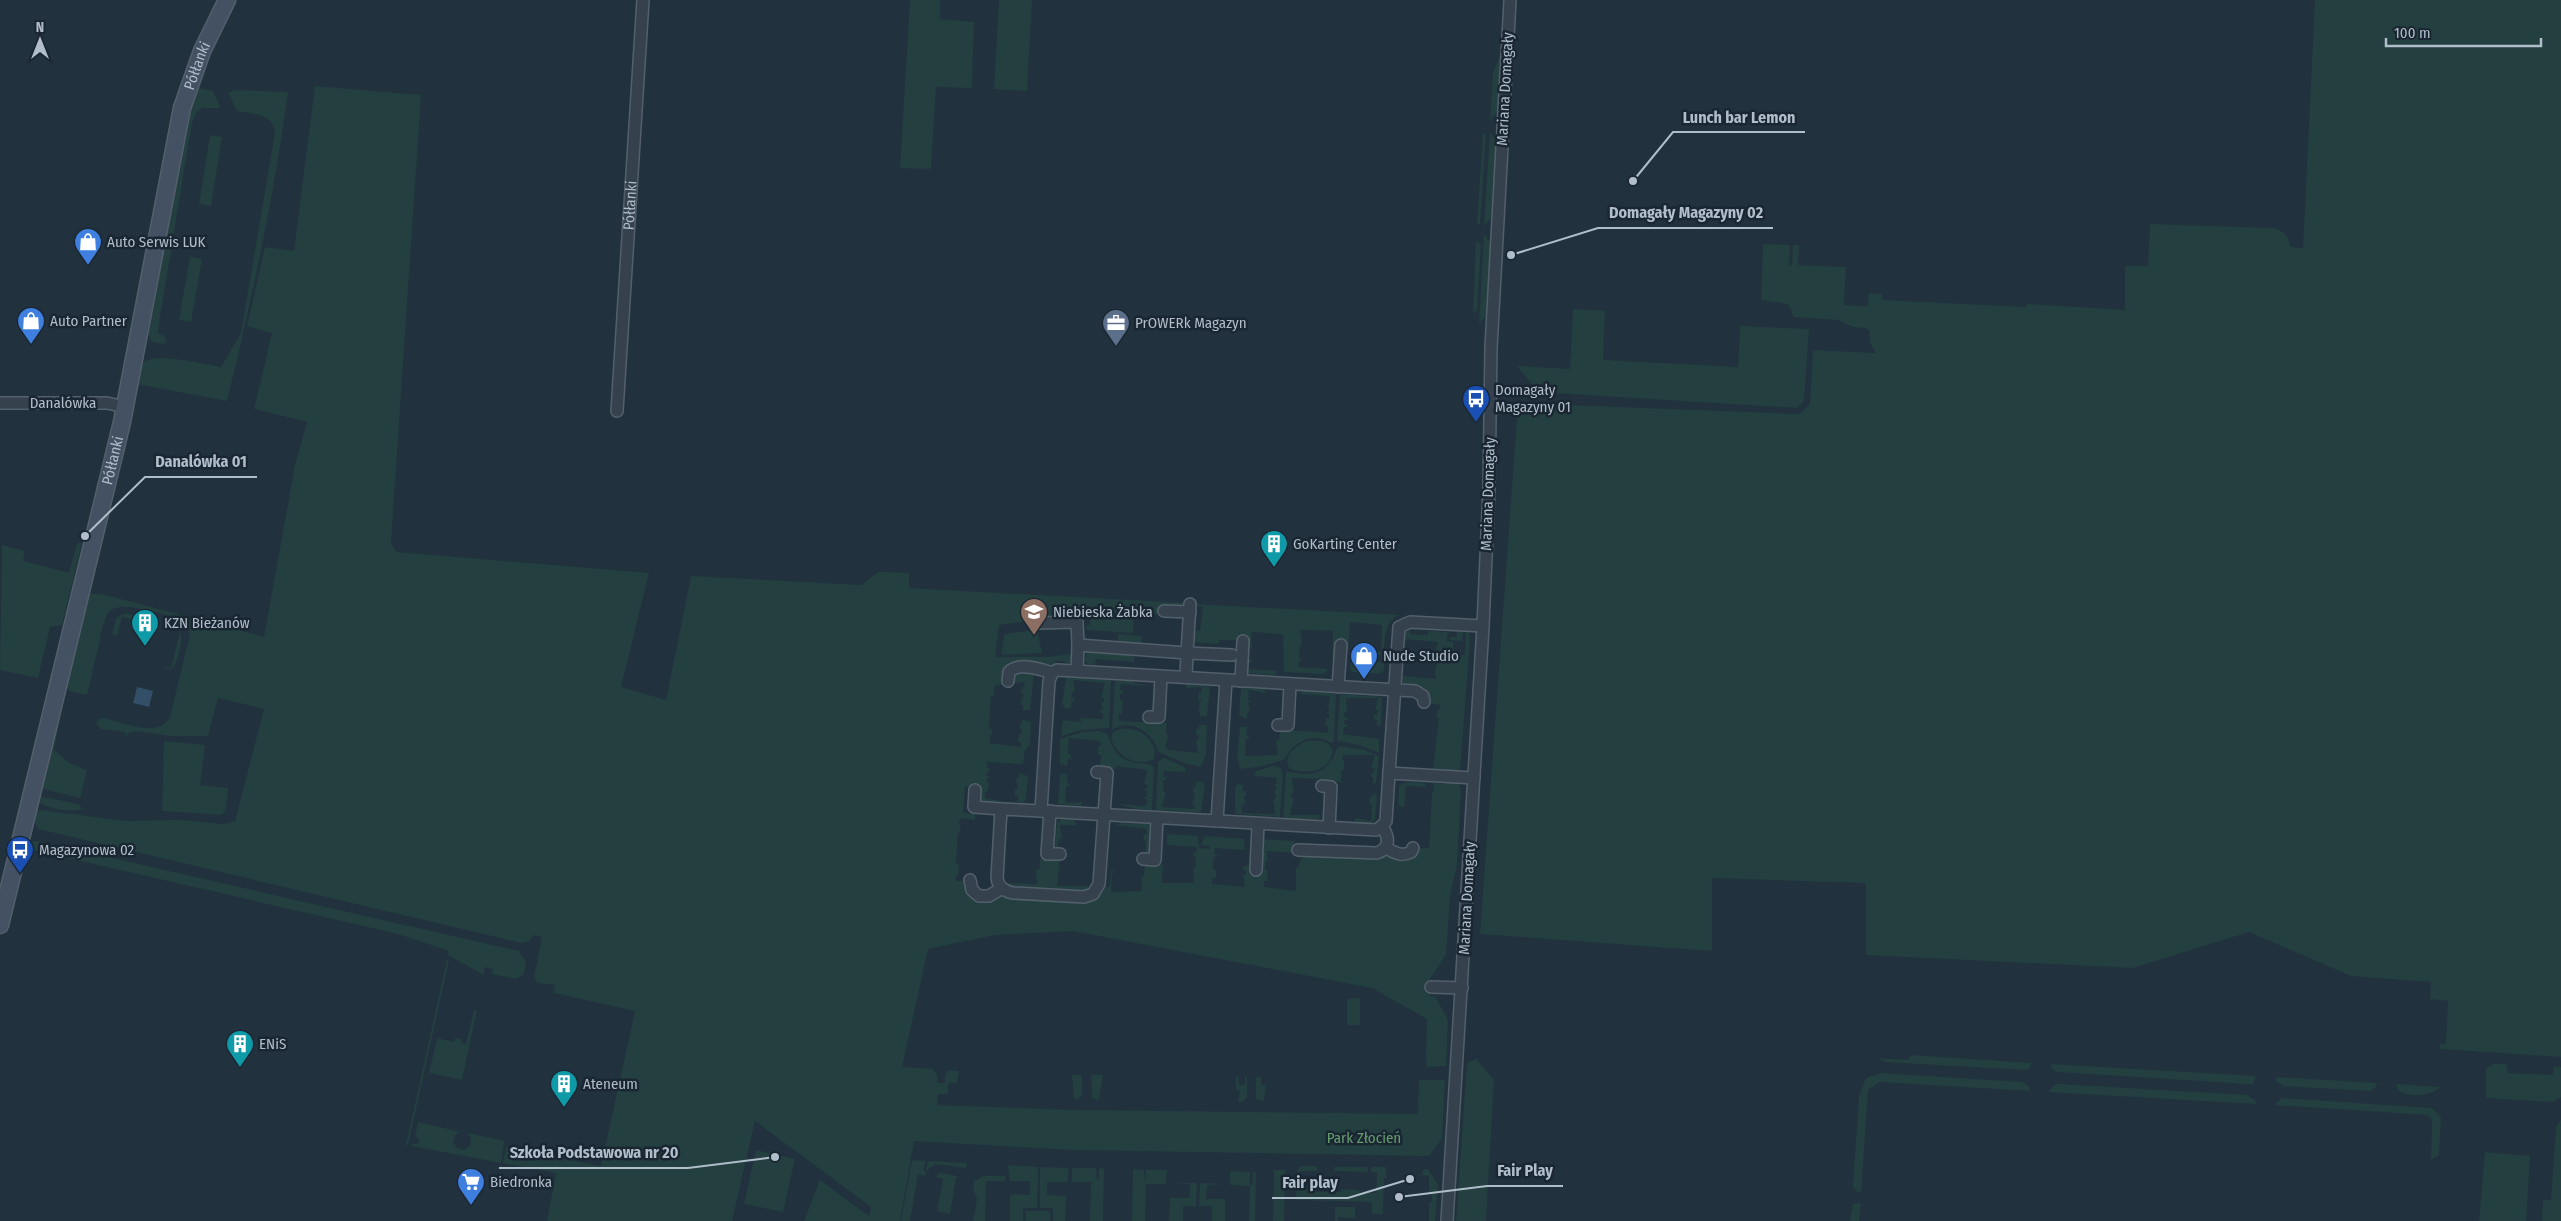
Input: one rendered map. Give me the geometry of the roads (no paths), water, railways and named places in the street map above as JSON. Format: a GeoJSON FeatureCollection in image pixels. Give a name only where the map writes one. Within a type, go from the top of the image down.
{"type":"FeatureCollection","features":[{"type":"Feature","properties":{"kind":"street","name":"Półłanki"},"geometry":{"type":"LineString","coordinates":[[0,925],[3,901],[125,407],[184,101],[202,51],[227,0]]}},
{"type":"Feature","properties":{"kind":"street","name":"Półłanki"},"geometry":{"type":"LineString","coordinates":[[617,411],[643,0]]}},
{"type":"Feature","properties":{"kind":"street","name":"Mariana Domagały"},"geometry":{"type":"LineString","coordinates":[[1447,1221],[1490,488],[1492,330],[1510,0]]}},
{"type":"Feature","properties":{"kind":"street","name":"Danalówka"},"geometry":{"type":"LineString","coordinates":[[0,403],[107,403],[125,407]]}},
{"type":"Feature","properties":{"kind":"street"},"geometry":{"type":"LineString","coordinates":[[1164,610],[1190,608],[1186,678]]}},
{"type":"Feature","properties":{"kind":"street"},"geometry":{"type":"LineString","coordinates":[[1038,623],[1080,622],[1076,670]]}},
{"type":"Feature","properties":{"kind":"street"},"geometry":{"type":"LineString","coordinates":[[975,790],[974,807],[1373,830],[1382,826],[1386,819],[1397,633],[1401,625],[1412,622],[1482,626]]}},
{"type":"Feature","properties":{"kind":"street"},"geometry":{"type":"LineString","coordinates":[[1240,681],[1243,641]]}},
{"type":"Feature","properties":{"kind":"street"},"geometry":{"type":"LineString","coordinates":[[1078,645],[1232,656]]}},
{"type":"Feature","properties":{"kind":"street"},"geometry":{"type":"LineString","coordinates":[[1338,687],[1341,645]]}},
{"type":"Feature","properties":{"kind":"street"},"geometry":{"type":"LineString","coordinates":[[1008,681],[1009,672],[1015,668],[1035,668],[1052,673],[1061,670],[1076,670],[1418,692],[1423,696],[1424,702]]}},
{"type":"Feature","properties":{"kind":"street"},"geometry":{"type":"LineString","coordinates":[[1052,673],[1048,681],[1046,811],[1042,853],[1060,854]]}},
{"type":"Feature","properties":{"kind":"street"},"geometry":{"type":"LineString","coordinates":[[1159,717],[1161,676]]}},
{"type":"Feature","properties":{"kind":"street"},"geometry":{"type":"LineString","coordinates":[[1218,821],[1226,680]]}},
{"type":"Feature","properties":{"kind":"street"},"geometry":{"type":"LineString","coordinates":[[1288,725],[1290,684]]}},
{"type":"Feature","properties":{"kind":"street"},"geometry":{"type":"LineString","coordinates":[[1001,809],[997,878],[1002,888],[1009,892],[1022,893],[1084,897],[1093,894],[1099,884],[1107,773]]}},
{"type":"Feature","properties":{"kind":"street"},"geometry":{"type":"LineString","coordinates":[[1389,773],[1474,778]]}},
{"type":"Feature","properties":{"kind":"street"},"geometry":{"type":"LineString","coordinates":[[1329,828],[1332,787]]}},
{"type":"Feature","properties":{"kind":"street"},"geometry":{"type":"LineString","coordinates":[[1143,859],[1154,860],[1157,818]]}},
{"type":"Feature","properties":{"kind":"street"},"geometry":{"type":"LineString","coordinates":[[1256,870],[1258,824]]}},
{"type":"Feature","properties":{"kind":"street"},"geometry":{"type":"LineString","coordinates":[[1298,850],[1377,853],[1386,848],[1388,839],[1382,826]]}},
{"type":"Feature","properties":{"kind":"street"},"geometry":{"type":"LineString","coordinates":[[1386,848],[1395,853],[1406,854],[1411,852],[1413,848]]}},
{"type":"Feature","properties":{"kind":"street"},"geometry":{"type":"LineString","coordinates":[[970,880],[972,890],[979,896],[989,896],[1002,888]]}},
{"type":"Feature","properties":{"kind":"street"},"geometry":{"type":"LineString","coordinates":[[1431,987],[1462,988]]}},
{"type":"Feature","properties":{"kind":"water"},"geometry":{"type":"Polygon","coordinates":[[[137,687],[153,691],[149,707],[133,703],[137,687]]]}},
{"type":"Feature","properties":{"kind":"place","name":"Lunch bar Lemon"},"geometry":{"type":"Point","coordinates":[1633,181]}},
{"type":"Feature","properties":{"kind":"place","name":"Domagały Magazyny 02"},"geometry":{"type":"Point","coordinates":[1511,255]}},
{"type":"Feature","properties":{"kind":"place","name":"Auto Serwis LUK"},"geometry":{"type":"Point","coordinates":[88,266]}},
{"type":"Feature","properties":{"kind":"place","name":"Auto Partner"},"geometry":{"type":"Point","coordinates":[31,345]}},
{"type":"Feature","properties":{"kind":"place","name":"PrOWERk Magazyn"},"geometry":{"type":"Point","coordinates":[1116,347]}},
{"type":"Feature","properties":{"kind":"place","name":"Domagały Magazyny 01"},"geometry":{"type":"Point","coordinates":[1476,423]}},
{"type":"Feature","properties":{"kind":"place","name":"Danalówka 01"},"geometry":{"type":"Point","coordinates":[85,536]}},
{"type":"Feature","properties":{"kind":"place","name":"GoKarting Center"},"geometry":{"type":"Point","coordinates":[1274,568]}},
{"type":"Feature","properties":{"kind":"place","name":"Niebieska Żabka"},"geometry":{"type":"Point","coordinates":[1034,636]}},
{"type":"Feature","properties":{"kind":"place","name":"KZN Bieżanów"},"geometry":{"type":"Point","coordinates":[145,647]}},
{"type":"Feature","properties":{"kind":"place","name":"Nude Studio"},"geometry":{"type":"Point","coordinates":[1364,680]}},
{"type":"Feature","properties":{"kind":"place","name":"Magazynowa 02"},"geometry":{"type":"Point","coordinates":[20,874]}},
{"type":"Feature","properties":{"kind":"place","name":"ENiS"},"geometry":{"type":"Point","coordinates":[240,1068]}},
{"type":"Feature","properties":{"kind":"place","name":"Ateneum"},"geometry":{"type":"Point","coordinates":[564,1108]}},
{"type":"Feature","properties":{"kind":"place","name":"Szkoła Podstawowa nr 20"},"geometry":{"type":"Point","coordinates":[775,1157]}},
{"type":"Feature","properties":{"kind":"place","name":"Fair play"},"geometry":{"type":"Point","coordinates":[1410,1179]}},
{"type":"Feature","properties":{"kind":"place","name":"Fair Play"},"geometry":{"type":"Point","coordinates":[1399,1197]}},
{"type":"Feature","properties":{"kind":"place","name":"Biedronka"},"geometry":{"type":"Point","coordinates":[471,1206]}},
{"type":"Feature","properties":{"kind":"park label","name":"Park Złocień"},"geometry":{"type":"Point","coordinates":[1364,1138]}}]}
